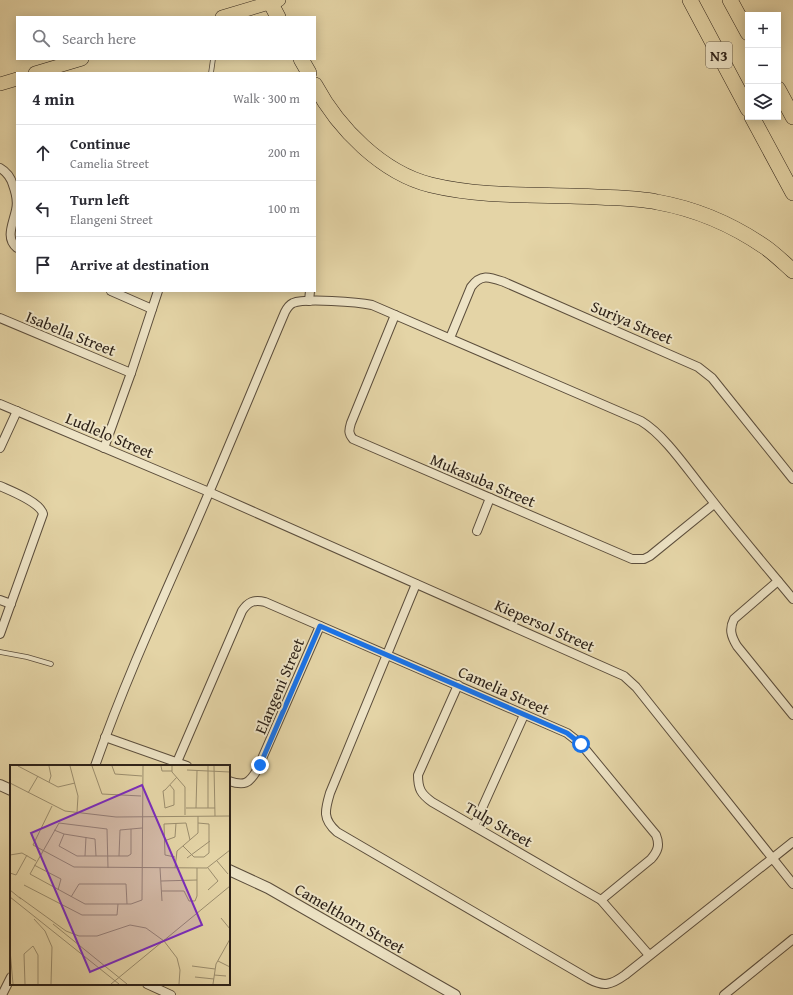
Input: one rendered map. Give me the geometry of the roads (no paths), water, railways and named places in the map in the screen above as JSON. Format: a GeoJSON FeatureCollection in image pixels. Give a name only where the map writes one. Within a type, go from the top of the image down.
{"type":"FeatureCollection","features":[{"type":"Feature","properties":{"kind":"highway","name":"N3"},"geometry":{"type":"LineString","coordinates":[[690,0],[745,103]]}},
{"type":"Feature","properties":{"kind":"highway","name":"N3"},"geometry":{"type":"LineString","coordinates":[[730,0],[745,28]]}},
{"type":"Feature","properties":{"kind":"highway"},"geometry":{"type":"LineString","coordinates":[[273,1],[278,16]]}},
{"type":"Feature","properties":{"kind":"highway"},"geometry":{"type":"LineString","coordinates":[[302,60],[308,72]]}},
{"type":"Feature","properties":{"kind":"highway"},"geometry":{"type":"LineString","coordinates":[[316,87],[323,100],[345,128],[365,148],[395,169],[415,180],[430,185],[465,191],[519,195],[617,198],[656,202],[674,206],[709,217],[736,230],[766,248],[793,271]]}},
{"type":"Feature","properties":{"kind":"highway"},"geometry":{"type":"LineString","coordinates":[[781,95],[793,117]]}},
{"type":"Feature","properties":{"kind":"highway"},"geometry":{"type":"LineString","coordinates":[[754,120],[793,193]]}},
{"type":"Feature","properties":{"kind":"main road"},"geometry":{"type":"LineString","coordinates":[[225,16],[273,1]]}},
{"type":"Feature","properties":{"kind":"main road"},"geometry":{"type":"LineString","coordinates":[[40,72],[79,60]]}},
{"type":"Feature","properties":{"kind":"main road"},"geometry":{"type":"LineString","coordinates":[[0,84],[16,78]]}},
{"type":"Feature","properties":{"kind":"street"},"geometry":{"type":"LineString","coordinates":[[0,168],[11,179],[16,195]]}},
{"type":"Feature","properties":{"kind":"street"},"geometry":{"type":"LineString","coordinates":[[16,209],[10,231],[12,244],[16,247]]}},
{"type":"Feature","properties":{"kind":"street","name":"Suriya Street"},"geometry":{"type":"LineString","coordinates":[[450,338],[471,287],[475,282],[480,278],[486,277],[504,282],[698,367],[712,378],[793,479]]}},
{"type":"Feature","properties":{"kind":"street"},"geometry":{"type":"LineString","coordinates":[[113,292],[152,309]]}},
{"type":"Feature","properties":{"kind":"street"},"geometry":{"type":"LineString","coordinates":[[104,448],[132,373],[158,292]]}},
{"type":"Feature","properties":{"kind":"street"},"geometry":{"type":"LineString","coordinates":[[309,300],[310,292]]}},
{"type":"Feature","properties":{"kind":"street"},"geometry":{"type":"LineString","coordinates":[[95,765],[141,650],[285,312],[288,306],[294,302],[309,300],[372,305],[650,426],[661,437],[714,504],[793,599]]}},
{"type":"Feature","properties":{"kind":"street","name":"Mukasuba Street"},"geometry":{"type":"LineString","coordinates":[[395,315],[351,422],[349,430],[350,435],[358,442],[632,559],[638,560],[650,556],[714,504]]}},
{"type":"Feature","properties":{"kind":"street","name":"Isabella Street"},"geometry":{"type":"LineString","coordinates":[[0,318],[132,373]]}},
{"type":"Feature","properties":{"kind":"street","name":"Ludlelo Street"},"geometry":{"type":"LineString","coordinates":[[0,404],[209,492]]}},
{"type":"Feature","properties":{"kind":"street"},"geometry":{"type":"LineString","coordinates":[[0,448],[17,411]]}},
{"type":"Feature","properties":{"kind":"street"},"geometry":{"type":"LineString","coordinates":[[0,486],[34,503],[42,511],[0,634]]}},
{"type":"Feature","properties":{"kind":"street","name":"Kiepersol Street"},"geometry":{"type":"LineString","coordinates":[[209,492],[616,672],[631,681],[793,884]]}},
{"type":"Feature","properties":{"kind":"street"},"geometry":{"type":"LineString","coordinates":[[477,531],[490,498]]}},
{"type":"Feature","properties":{"kind":"street"},"geometry":{"type":"LineString","coordinates":[[778,581],[734,619],[731,624],[730,631],[737,646],[793,715]]}},
{"type":"Feature","properties":{"kind":"street"},"geometry":{"type":"LineString","coordinates":[[416,584],[330,793],[326,819],[332,828],[595,983],[608,984],[617,981],[793,842]]}},
{"type":"Feature","properties":{"kind":"street"},"geometry":{"type":"LineString","coordinates":[[0,600],[11,604]]}},
{"type":"Feature","properties":{"kind":"street","name":"Camelia Street"},"geometry":{"type":"LineString","coordinates":[[177,762],[242,611],[246,605],[252,601],[259,600],[567,733],[581,744],[656,835],[658,841],[658,848],[651,859],[601,900]]}},
{"type":"Feature","properties":{"kind":"street","name":"Elangeni Street"},"geometry":{"type":"LineString","coordinates":[[230,781],[241,784],[245,783],[252,778],[257,770],[320,626]]}},
{"type":"Feature","properties":{"kind":"street","name":"Tulp Street"},"geometry":{"type":"LineString","coordinates":[[458,685],[418,775],[420,791],[424,796],[601,900],[649,955]]}},
{"type":"Feature","properties":{"kind":"street"},"geometry":{"type":"LineString","coordinates":[[474,826],[524,715]]}},
{"type":"Feature","properties":{"kind":"street"},"geometry":{"type":"LineString","coordinates":[[106,737],[184,765]]}},
{"type":"Feature","properties":{"kind":"street"},"geometry":{"type":"LineString","coordinates":[[0,785],[10,790]]}},
{"type":"Feature","properties":{"kind":"street","name":"Camelthorn Street"},"geometry":{"type":"LineString","coordinates":[[230,870],[268,888],[455,995]]}},
{"type":"Feature","properties":{"kind":"street"},"geometry":{"type":"LineString","coordinates":[[724,995],[793,939]]}},
{"type":"Feature","properties":{"kind":"street"},"geometry":{"type":"LineString","coordinates":[[2,995],[10,979]]}},
{"type":"Feature","properties":{"kind":"street"},"geometry":{"type":"LineString","coordinates":[[149,985],[170,995]]}},
{"type":"Feature","properties":{"kind":"lane"},"geometry":{"type":"LineString","coordinates":[[211,72],[213,60]]}},
{"type":"Feature","properties":{"kind":"lane"},"geometry":{"type":"LineString","coordinates":[[0,652],[27,657],[51,664]]}}]}
